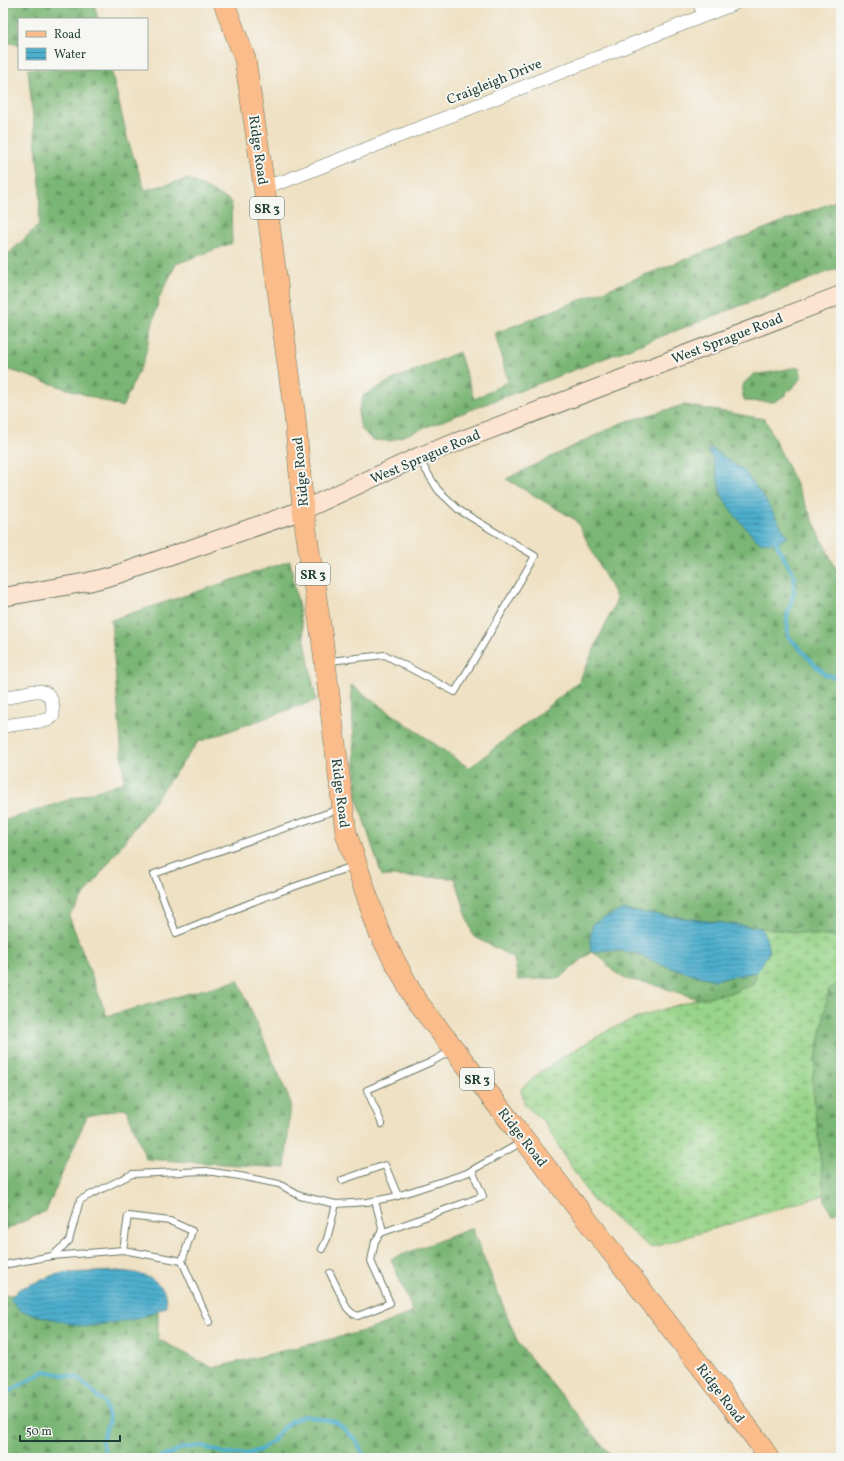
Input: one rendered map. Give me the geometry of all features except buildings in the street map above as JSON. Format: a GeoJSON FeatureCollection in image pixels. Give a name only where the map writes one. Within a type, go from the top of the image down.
{"type":"FeatureCollection","features":[{"type":"Feature","properties":{"kind":"main road","name":"Ridge Road"},"geometry":{"type":"LineString","coordinates":[[224,3],[245,59],[264,186],[295,417],[304,510],[325,661],[346,832],[379,932],[415,999],[720,1391],[760,1444],[768,1458]]}},
{"type":"Feature","properties":{"kind":"street","name":"Craigleigh Drive"},"geometry":{"type":"LineString","coordinates":[[264,186],[285,181],[702,9],[736,3]]}},
{"type":"Feature","properties":{"kind":"street","name":"West Sprague Road"},"geometry":{"type":"LineString","coordinates":[[3,597],[88,582],[122,573],[304,510],[418,457],[841,294]]}},
{"type":"Feature","properties":{"kind":"street"},"geometry":{"type":"LineString","coordinates":[[3,699],[38,690],[48,694],[54,707],[53,716],[48,720],[3,726]]}},
{"type":"Feature","properties":{"kind":"lane"},"geometry":{"type":"LineString","coordinates":[[325,661],[385,655],[455,692],[536,556],[459,510],[438,490],[418,457]]}},
{"type":"Feature","properties":{"kind":"lane"},"geometry":{"type":"LineString","coordinates":[[343,808],[154,874],[176,933],[265,897],[356,865]]}},
{"type":"Feature","properties":{"kind":"lane"},"geometry":{"type":"LineString","coordinates":[[382,1124],[367,1090],[431,1062],[454,1049]]}},
{"type":"Feature","properties":{"kind":"lane"},"geometry":{"type":"LineString","coordinates":[[52,1256],[69,1241],[80,1200],[132,1174],[206,1171],[279,1184],[300,1196],[336,1204],[375,1201],[398,1196],[472,1170],[525,1141]]}},
{"type":"Feature","properties":{"kind":"lane"},"geometry":{"type":"LineString","coordinates":[[342,1180],[385,1165],[398,1196]]}},
{"type":"Feature","properties":{"kind":"lane"},"geometry":{"type":"LineString","coordinates":[[381,1233],[483,1196],[472,1170]]}},
{"type":"Feature","properties":{"kind":"lane"},"geometry":{"type":"LineString","coordinates":[[330,1273],[347,1308],[358,1316],[390,1303],[371,1261],[375,1241],[381,1233],[382,1226],[375,1201]]}},
{"type":"Feature","properties":{"kind":"lane"},"geometry":{"type":"LineString","coordinates":[[322,1249],[327,1239],[336,1204]]}},
{"type":"Feature","properties":{"kind":"lane"},"geometry":{"type":"LineString","coordinates":[[123,1250],[128,1216],[170,1221],[192,1231],[182,1261],[209,1322]]}},
{"type":"Feature","properties":{"kind":"lane"},"geometry":{"type":"LineString","coordinates":[[3,1265],[52,1256],[123,1250],[182,1261]]}},
{"type":"Feature","properties":{"kind":"green space"},"geometry":{"type":"Polygon","coordinates":[[[3,3],[94,3],[98,18],[18,18],[18,45],[3,41],[3,3]]]}},
{"type":"Feature","properties":{"kind":"green space"},"geometry":{"type":"Polygon","coordinates":[[[28,70],[111,70],[128,141],[145,190],[188,179],[231,201],[232,243],[176,264],[159,298],[144,360],[122,407],[7,369],[3,371],[3,259],[39,225],[40,185],[28,70]]]}},
{"type":"Feature","properties":{"kind":"green space"},"geometry":{"type":"Polygon","coordinates":[[[841,199],[841,267],[390,441],[372,440],[361,429],[358,412],[363,396],[394,379],[459,352],[474,399],[508,382],[495,333],[841,199]]]}},
{"type":"Feature","properties":{"kind":"green space"},"geometry":{"type":"Polygon","coordinates":[[[799,367],[801,379],[784,396],[774,402],[745,401],[742,393],[742,385],[754,374],[799,367]]]}},
{"type":"Feature","properties":{"kind":"green space"},"geometry":{"type":"Polygon","coordinates":[[[684,405],[765,419],[841,580],[841,938],[622,910],[591,951],[608,950],[633,952],[662,965],[714,980],[757,972],[753,985],[731,993],[698,999],[648,983],[625,979],[613,971],[601,957],[591,952],[560,978],[518,980],[514,958],[473,936],[455,878],[382,876],[357,799],[351,685],[469,768],[579,682],[617,599],[576,520],[506,479],[621,423],[684,405]]]}},
{"type":"Feature","properties":{"kind":"green space"},"geometry":{"type":"Polygon","coordinates":[[[290,561],[316,700],[198,742],[69,916],[107,1016],[238,980],[291,1103],[285,1168],[146,1159],[126,1108],[87,1116],[46,1211],[3,1231],[3,1102],[10,1099],[3,1078],[3,821],[124,782],[111,620],[290,561]]]}},
{"type":"Feature","properties":{"kind":"green space"},"geometry":{"type":"Polygon","coordinates":[[[761,928],[841,938],[841,982],[829,988],[812,1080],[824,1195],[651,1248],[592,1200],[543,1121],[525,1105],[521,1089],[542,1071],[569,1053],[614,1027],[651,1013],[698,999],[731,993],[753,985],[757,972],[769,952],[766,938],[761,928]]]}},
{"type":"Feature","properties":{"kind":"green space"},"geometry":{"type":"Polygon","coordinates":[[[841,982],[841,1210],[832,1214],[825,1201],[812,1081],[829,988],[841,982]]]}},
{"type":"Feature","properties":{"kind":"green space"},"geometry":{"type":"Polygon","coordinates":[[[472,1228],[518,1343],[613,1458],[3,1458],[3,1296],[129,1280],[158,1297],[158,1339],[213,1368],[368,1330],[413,1312],[391,1259],[472,1228]]]}},
{"type":"Feature","properties":{"kind":"water"},"geometry":{"type":"Polygon","coordinates":[[[710,448],[744,471],[763,496],[787,536],[779,543],[759,542],[733,513],[722,495],[714,462],[708,451],[710,448]]]}},
{"type":"Feature","properties":{"kind":"water"},"geometry":{"type":"Polygon","coordinates":[[[622,910],[761,928],[766,938],[769,952],[757,972],[714,980],[662,965],[633,952],[608,950],[591,952],[590,940],[593,923],[622,910]]]}},
{"type":"Feature","properties":{"kind":"water"},"geometry":{"type":"Polygon","coordinates":[[[118,1271],[137,1273],[154,1280],[164,1291],[166,1307],[136,1319],[83,1327],[21,1311],[10,1299],[19,1289],[54,1275],[63,1273],[118,1271]]]}},
{"type":"Feature","properties":{"kind":"waterway"},"geometry":{"type":"LineString","coordinates":[[776,543],[794,576],[794,591],[787,617],[788,636],[826,675],[841,678]]}},
{"type":"Feature","properties":{"kind":"waterway"},"geometry":{"type":"LineString","coordinates":[[3,1395],[45,1371],[78,1378],[104,1402],[109,1420],[102,1441],[106,1456],[110,1458]]}},
{"type":"Feature","properties":{"kind":"waterway"},"geometry":{"type":"LineString","coordinates":[[159,1458],[183,1448],[202,1446],[227,1454],[247,1454],[260,1450],[272,1441],[291,1421],[305,1416],[336,1422],[356,1440],[363,1454],[368,1458]]}}]}
